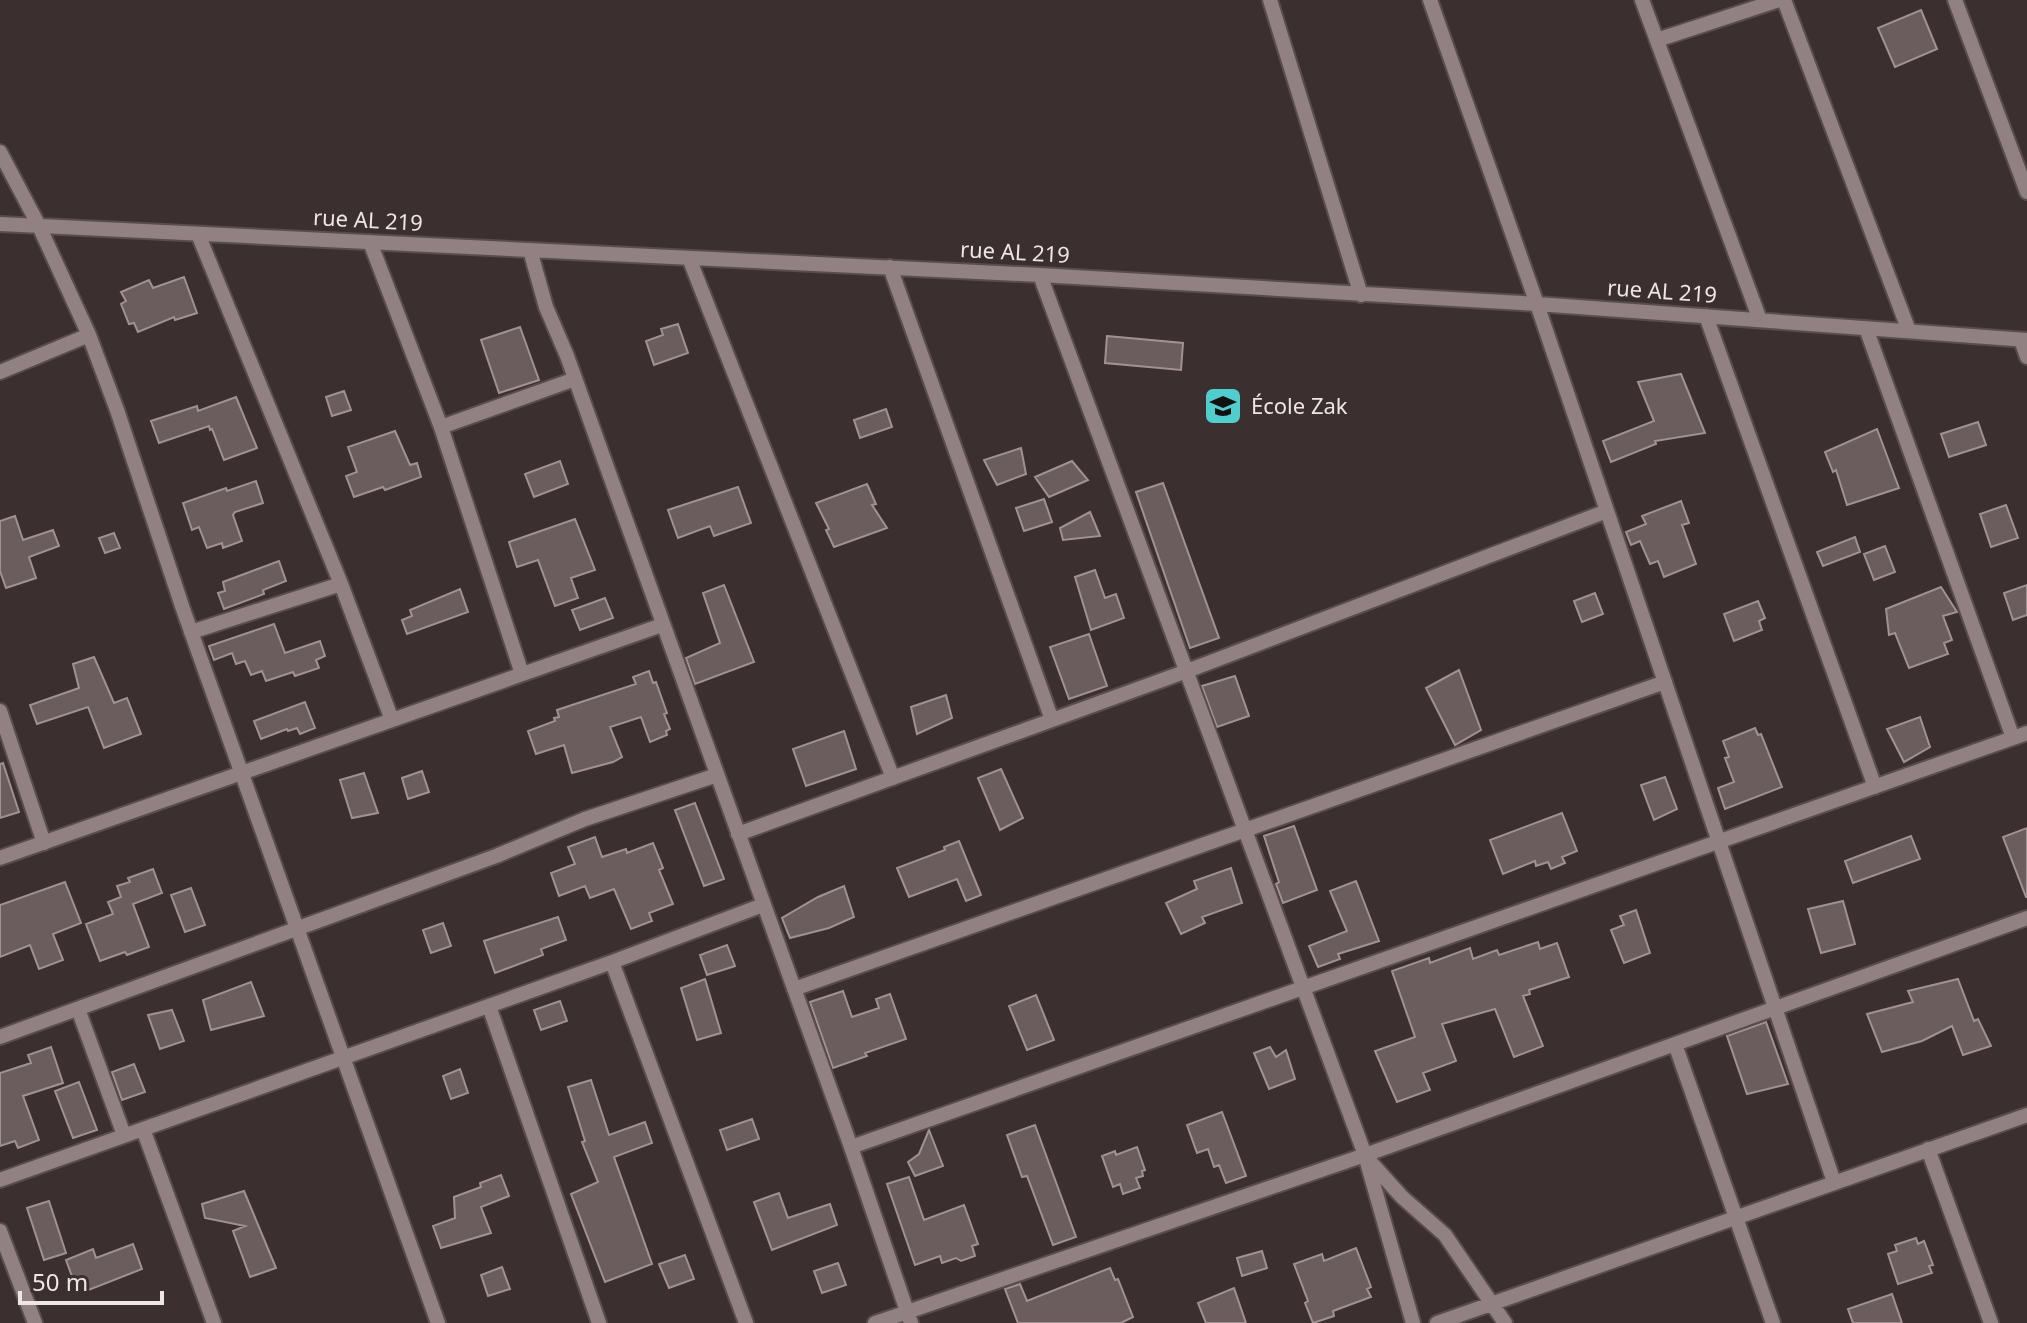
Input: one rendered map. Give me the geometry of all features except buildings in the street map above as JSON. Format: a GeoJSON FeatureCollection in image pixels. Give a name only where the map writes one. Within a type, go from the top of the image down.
{"type":"FeatureCollection","features":[{"type":"Feature","properties":{"kind":"street"},"geometry":{"type":"LineString","coordinates":[[1270,0],[1361,295]]}},
{"type":"Feature","properties":{"kind":"street"},"geometry":{"type":"LineString","coordinates":[[1430,0],[1537,304],[1834,1182]]}},
{"type":"Feature","properties":{"kind":"street"},"geometry":{"type":"LineString","coordinates":[[1642,0],[1760,320]]}},
{"type":"Feature","properties":{"kind":"street"},"geometry":{"type":"LineString","coordinates":[[1657,40],[1782,0],[1909,331]]}},
{"type":"Feature","properties":{"kind":"street"},"geometry":{"type":"LineString","coordinates":[[1955,0],[2027,192]]}},
{"type":"Feature","properties":{"kind":"street"},"geometry":{"type":"LineString","coordinates":[[0,152],[39,226],[89,335],[191,632],[438,1323]]}},
{"type":"Feature","properties":{"kind":"street","name":"rue AL 219"},"geometry":{"type":"LineString","coordinates":[[0,224],[1040,275],[1537,304],[2024,340]]}},
{"type":"Feature","properties":{"kind":"street"},"geometry":{"type":"LineString","coordinates":[[198,234],[341,584],[392,720]]}},
{"type":"Feature","properties":{"kind":"street"},"geometry":{"type":"LineString","coordinates":[[370,242],[441,427],[522,674]]}},
{"type":"Feature","properties":{"kind":"street"},"geometry":{"type":"LineString","coordinates":[[530,250],[546,307],[575,379],[910,1317]]}},
{"type":"Feature","properties":{"kind":"street"},"geometry":{"type":"LineString","coordinates":[[689,258],[893,778]]}},
{"type":"Feature","properties":{"kind":"street"},"geometry":{"type":"LineString","coordinates":[[890,267],[1052,720]]}},
{"type":"Feature","properties":{"kind":"street"},"geometry":{"type":"LineString","coordinates":[[1040,275],[1365,1155],[1413,1323]]}},
{"type":"Feature","properties":{"kind":"street"},"geometry":{"type":"LineString","coordinates":[[1706,316],[1875,787]]}},
{"type":"Feature","properties":{"kind":"street"},"geometry":{"type":"LineString","coordinates":[[851,1147],[2020,735],[1866,328]]}},
{"type":"Feature","properties":{"kind":"street"},"geometry":{"type":"LineString","coordinates":[[0,372],[89,335]]}},
{"type":"Feature","properties":{"kind":"street"},"geometry":{"type":"LineString","coordinates":[[2024,340],[2027,357]]}},
{"type":"Feature","properties":{"kind":"street"},"geometry":{"type":"LineString","coordinates":[[441,427],[575,379]]}},
{"type":"Feature","properties":{"kind":"street"},"geometry":{"type":"LineString","coordinates":[[738,834],[1187,671],[1607,511]]}},
{"type":"Feature","properties":{"kind":"street"},"geometry":{"type":"LineString","coordinates":[[191,632],[341,584]]}},
{"type":"Feature","properties":{"kind":"street"},"geometry":{"type":"LineString","coordinates":[[0,858],[662,625]]}},
{"type":"Feature","properties":{"kind":"street"},"geometry":{"type":"LineString","coordinates":[[794,989],[1665,682]]}},
{"type":"Feature","properties":{"kind":"street"},"geometry":{"type":"LineString","coordinates":[[0,711],[44,843]]}},
{"type":"Feature","properties":{"kind":"street"},"geometry":{"type":"LineString","coordinates":[[0,1037],[496,856],[585,819],[717,775]]}},
{"type":"Feature","properties":{"kind":"street"},"geometry":{"type":"LineString","coordinates":[[0,1180],[612,962],[763,905]]}},
{"type":"Feature","properties":{"kind":"street"},"geometry":{"type":"LineString","coordinates":[[875,1323],[910,1317],[2027,918]]}},
{"type":"Feature","properties":{"kind":"street"},"geometry":{"type":"LineString","coordinates":[[612,962],[746,1323]]}},
{"type":"Feature","properties":{"kind":"street"},"geometry":{"type":"LineString","coordinates":[[489,1006],[599,1323]]}},
{"type":"Feature","properties":{"kind":"street"},"geometry":{"type":"LineString","coordinates":[[78,1009],[124,1135]]}},
{"type":"Feature","properties":{"kind":"street"},"geometry":{"type":"LineString","coordinates":[[1675,1044],[1773,1323]]}},
{"type":"Feature","properties":{"kind":"street"},"geometry":{"type":"LineString","coordinates":[[1437,1323],[2027,1115]]}},
{"type":"Feature","properties":{"kind":"street"},"geometry":{"type":"LineString","coordinates":[[143,1129],[214,1323]]}},
{"type":"Feature","properties":{"kind":"street"},"geometry":{"type":"LineString","coordinates":[[1928,1149],[1991,1323]]}},
{"type":"Feature","properties":{"kind":"street"},"geometry":{"type":"LineString","coordinates":[[1365,1155],[1402,1197],[1445,1235],[1505,1323]]}},
{"type":"Feature","properties":{"kind":"street"},"geometry":{"type":"LineString","coordinates":[[0,1231],[35,1323]]}},
{"type":"Feature","properties":{"kind":"place","name":"École Zak"},"geometry":{"type":"Point","coordinates":[1223,406]}}]}
